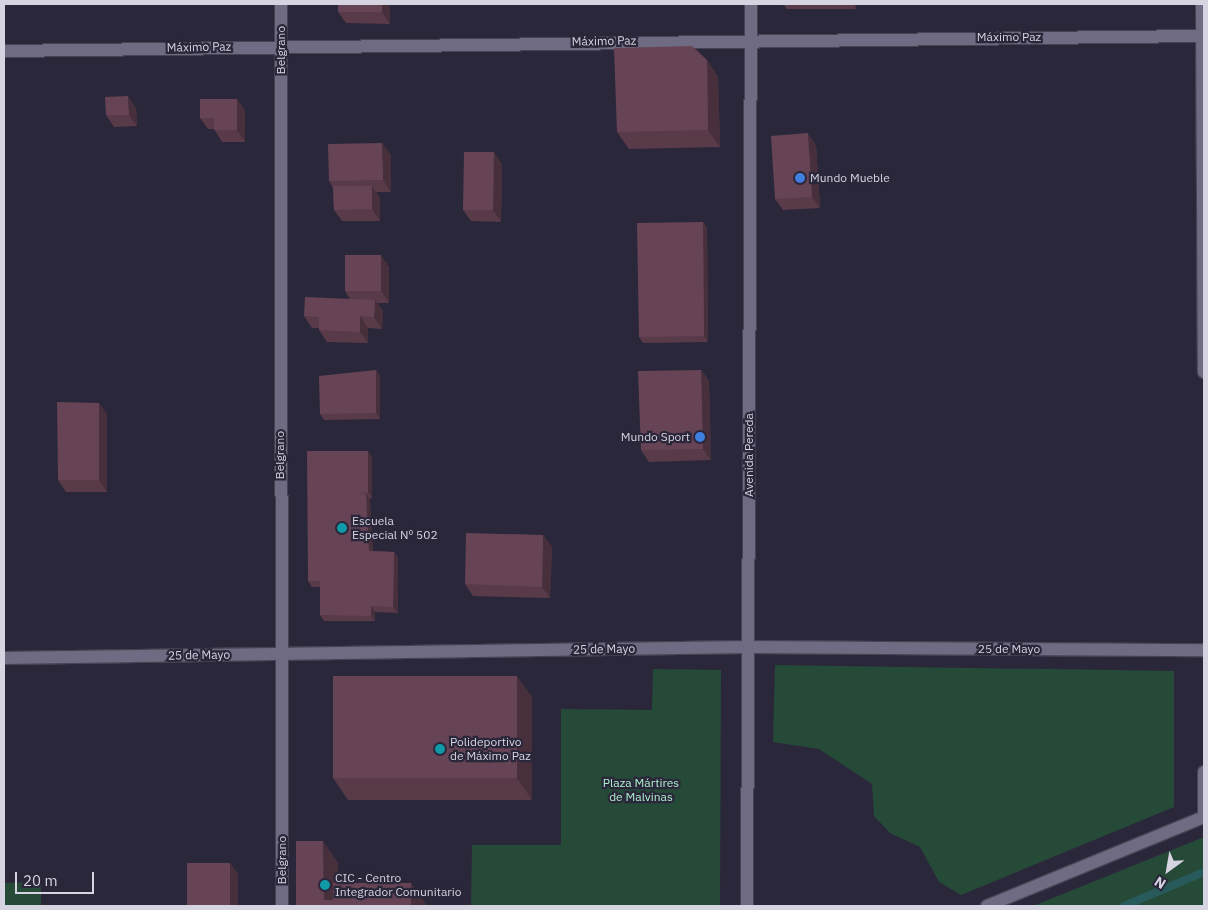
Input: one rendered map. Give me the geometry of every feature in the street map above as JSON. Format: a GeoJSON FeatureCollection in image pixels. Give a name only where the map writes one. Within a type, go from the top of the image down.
{"type":"FeatureCollection","features":[{"type":"Feature","properties":{"kind":"street","name":"Belgrano"},"geometry":{"type":"LineString","coordinates":[[281,4],[280,654],[282,906]]}},
{"type":"Feature","properties":{"kind":"street","name":"Avenida Pereda"},"geometry":{"type":"LineString","coordinates":[[746,906],[751,4]]}},
{"type":"Feature","properties":{"kind":"street"},"geometry":{"type":"LineString","coordinates":[[1202,4],[1204,36],[1204,372]]}},
{"type":"Feature","properties":{"kind":"street","name":"Máximo Paz"},"geometry":{"type":"LineString","coordinates":[[4,51],[281,45],[752,39],[1204,36]]}},
{"type":"Feature","properties":{"kind":"street","name":"25 de Mayo"},"geometry":{"type":"LineString","coordinates":[[4,658],[748,647],[1204,650]]}},
{"type":"Feature","properties":{"kind":"street"},"geometry":{"type":"LineString","coordinates":[[987,906],[1204,817],[1204,772]]}},
{"type":"Feature","properties":{"kind":"green space"},"geometry":{"type":"Polygon","coordinates":[[[775,665],[1174,671],[1174,807],[961,895],[939,882],[920,847],[890,833],[874,816],[872,784],[819,749],[773,742],[775,665]]]}},
{"type":"Feature","properties":{"kind":"green space","name":"Plaza Mártires de Malvinas"},"geometry":{"type":"Polygon","coordinates":[[[653,669],[721,670],[720,906],[471,906],[472,845],[561,845],[561,709],[652,710],[653,669]]]}},
{"type":"Feature","properties":{"kind":"green space"},"geometry":{"type":"Polygon","coordinates":[[[1204,837],[1204,906],[1033,906],[1204,837]]]}},
{"type":"Feature","properties":{"kind":"green space"},"geometry":{"type":"Polygon","coordinates":[[[41,882],[41,906],[4,906],[4,883],[41,882]]]}},
{"type":"Feature","properties":{"kind":"building"},"geometry":{"type":"Polygon","coordinates":[[[338,4],[382,4],[382,12],[338,12],[338,4]]]}},
{"type":"Feature","properties":{"kind":"building"},"geometry":{"type":"Polygon","coordinates":[[[692,46],[707,60],[708,130],[617,132],[614,48],[692,46]]]}},
{"type":"Feature","properties":{"kind":"building"},"geometry":{"type":"Polygon","coordinates":[[[128,96],[129,115],[106,115],[105,97],[128,96]]]}},
{"type":"Feature","properties":{"kind":"building"},"geometry":{"type":"Polygon","coordinates":[[[200,99],[237,99],[237,130],[214,130],[214,118],[200,118],[200,99]]]}},
{"type":"Feature","properties":{"kind":"building","name":"Mundo Mueble"},"geometry":{"type":"Polygon","coordinates":[[[808,133],[812,197],[775,199],[771,136],[808,133]]]}},
{"type":"Feature","properties":{"kind":"building"},"geometry":{"type":"Polygon","coordinates":[[[382,143],[383,180],[329,181],[328,144],[382,143]]]}},
{"type":"Feature","properties":{"kind":"building"},"geometry":{"type":"Polygon","coordinates":[[[464,152],[494,152],[493,210],[463,210],[464,152]]]}},
{"type":"Feature","properties":{"kind":"building"},"geometry":{"type":"Polygon","coordinates":[[[333,186],[372,186],[372,209],[334,210],[333,186]]]}},
{"type":"Feature","properties":{"kind":"building"},"geometry":{"type":"Polygon","coordinates":[[[703,222],[704,336],[639,337],[637,223],[703,222]]]}},
{"type":"Feature","properties":{"kind":"building"},"geometry":{"type":"Polygon","coordinates":[[[345,255],[381,255],[381,291],[345,291],[345,255]]]}},
{"type":"Feature","properties":{"kind":"building"},"geometry":{"type":"Polygon","coordinates":[[[305,297],[375,300],[374,317],[360,316],[360,332],[319,330],[319,317],[304,316],[305,297]]]}},
{"type":"Feature","properties":{"kind":"building"},"geometry":{"type":"Polygon","coordinates":[[[376,370],[376,413],[320,414],[319,376],[376,370]]]}},
{"type":"Feature","properties":{"kind":"building"},"geometry":{"type":"Polygon","coordinates":[[[701,370],[703,449],[641,450],[638,371],[701,370]]]}},
{"type":"Feature","properties":{"kind":"building"},"geometry":{"type":"Polygon","coordinates":[[[57,402],[99,403],[99,480],[58,480],[57,402]]]}},
{"type":"Feature","properties":{"kind":"building","name":"Escuela Especial Nº 502"},"geometry":{"type":"Polygon","coordinates":[[[307,451],[368,451],[368,492],[357,494],[366,494],[369,551],[394,552],[393,607],[371,606],[371,616],[320,615],[320,581],[308,581],[307,451]]]}},
{"type":"Feature","properties":{"kind":"building"},"geometry":{"type":"Polygon","coordinates":[[[466,533],[543,535],[542,587],[465,584],[466,533]]]}},
{"type":"Feature","properties":{"kind":"building","name":"Polideportivo de Máximo Paz"},"geometry":{"type":"Polygon","coordinates":[[[333,676],[517,676],[517,778],[333,778],[333,676]]]}},
{"type":"Feature","properties":{"kind":"building"},"geometry":{"type":"Polygon","coordinates":[[[296,841],[323,841],[324,900],[333,900],[333,883],[411,883],[411,906],[296,906],[296,841]]]}},
{"type":"Feature","properties":{"kind":"building"},"geometry":{"type":"Polygon","coordinates":[[[187,863],[230,863],[230,906],[187,906],[187,863]]]}},
{"type":"Feature","properties":{"kind":"waterway"},"geometry":{"type":"LineString","coordinates":[[1124,906],[1204,872]]}},
{"type":"Feature","properties":{"kind":"place","name":"Mundo Mueble"},"geometry":{"type":"Point","coordinates":[800,178]}},
{"type":"Feature","properties":{"kind":"place","name":"Mundo Sport"},"geometry":{"type":"Point","coordinates":[700,437]}},
{"type":"Feature","properties":{"kind":"place","name":"Escuela Especial Nº 502"},"geometry":{"type":"Point","coordinates":[342,528]}},
{"type":"Feature","properties":{"kind":"place","name":"Polideportivo de Máximo Paz"},"geometry":{"type":"Point","coordinates":[440,749]}},
{"type":"Feature","properties":{"kind":"place","name":"CIC - Centro Integrador Comunitario"},"geometry":{"type":"Point","coordinates":[325,885]}}]}
